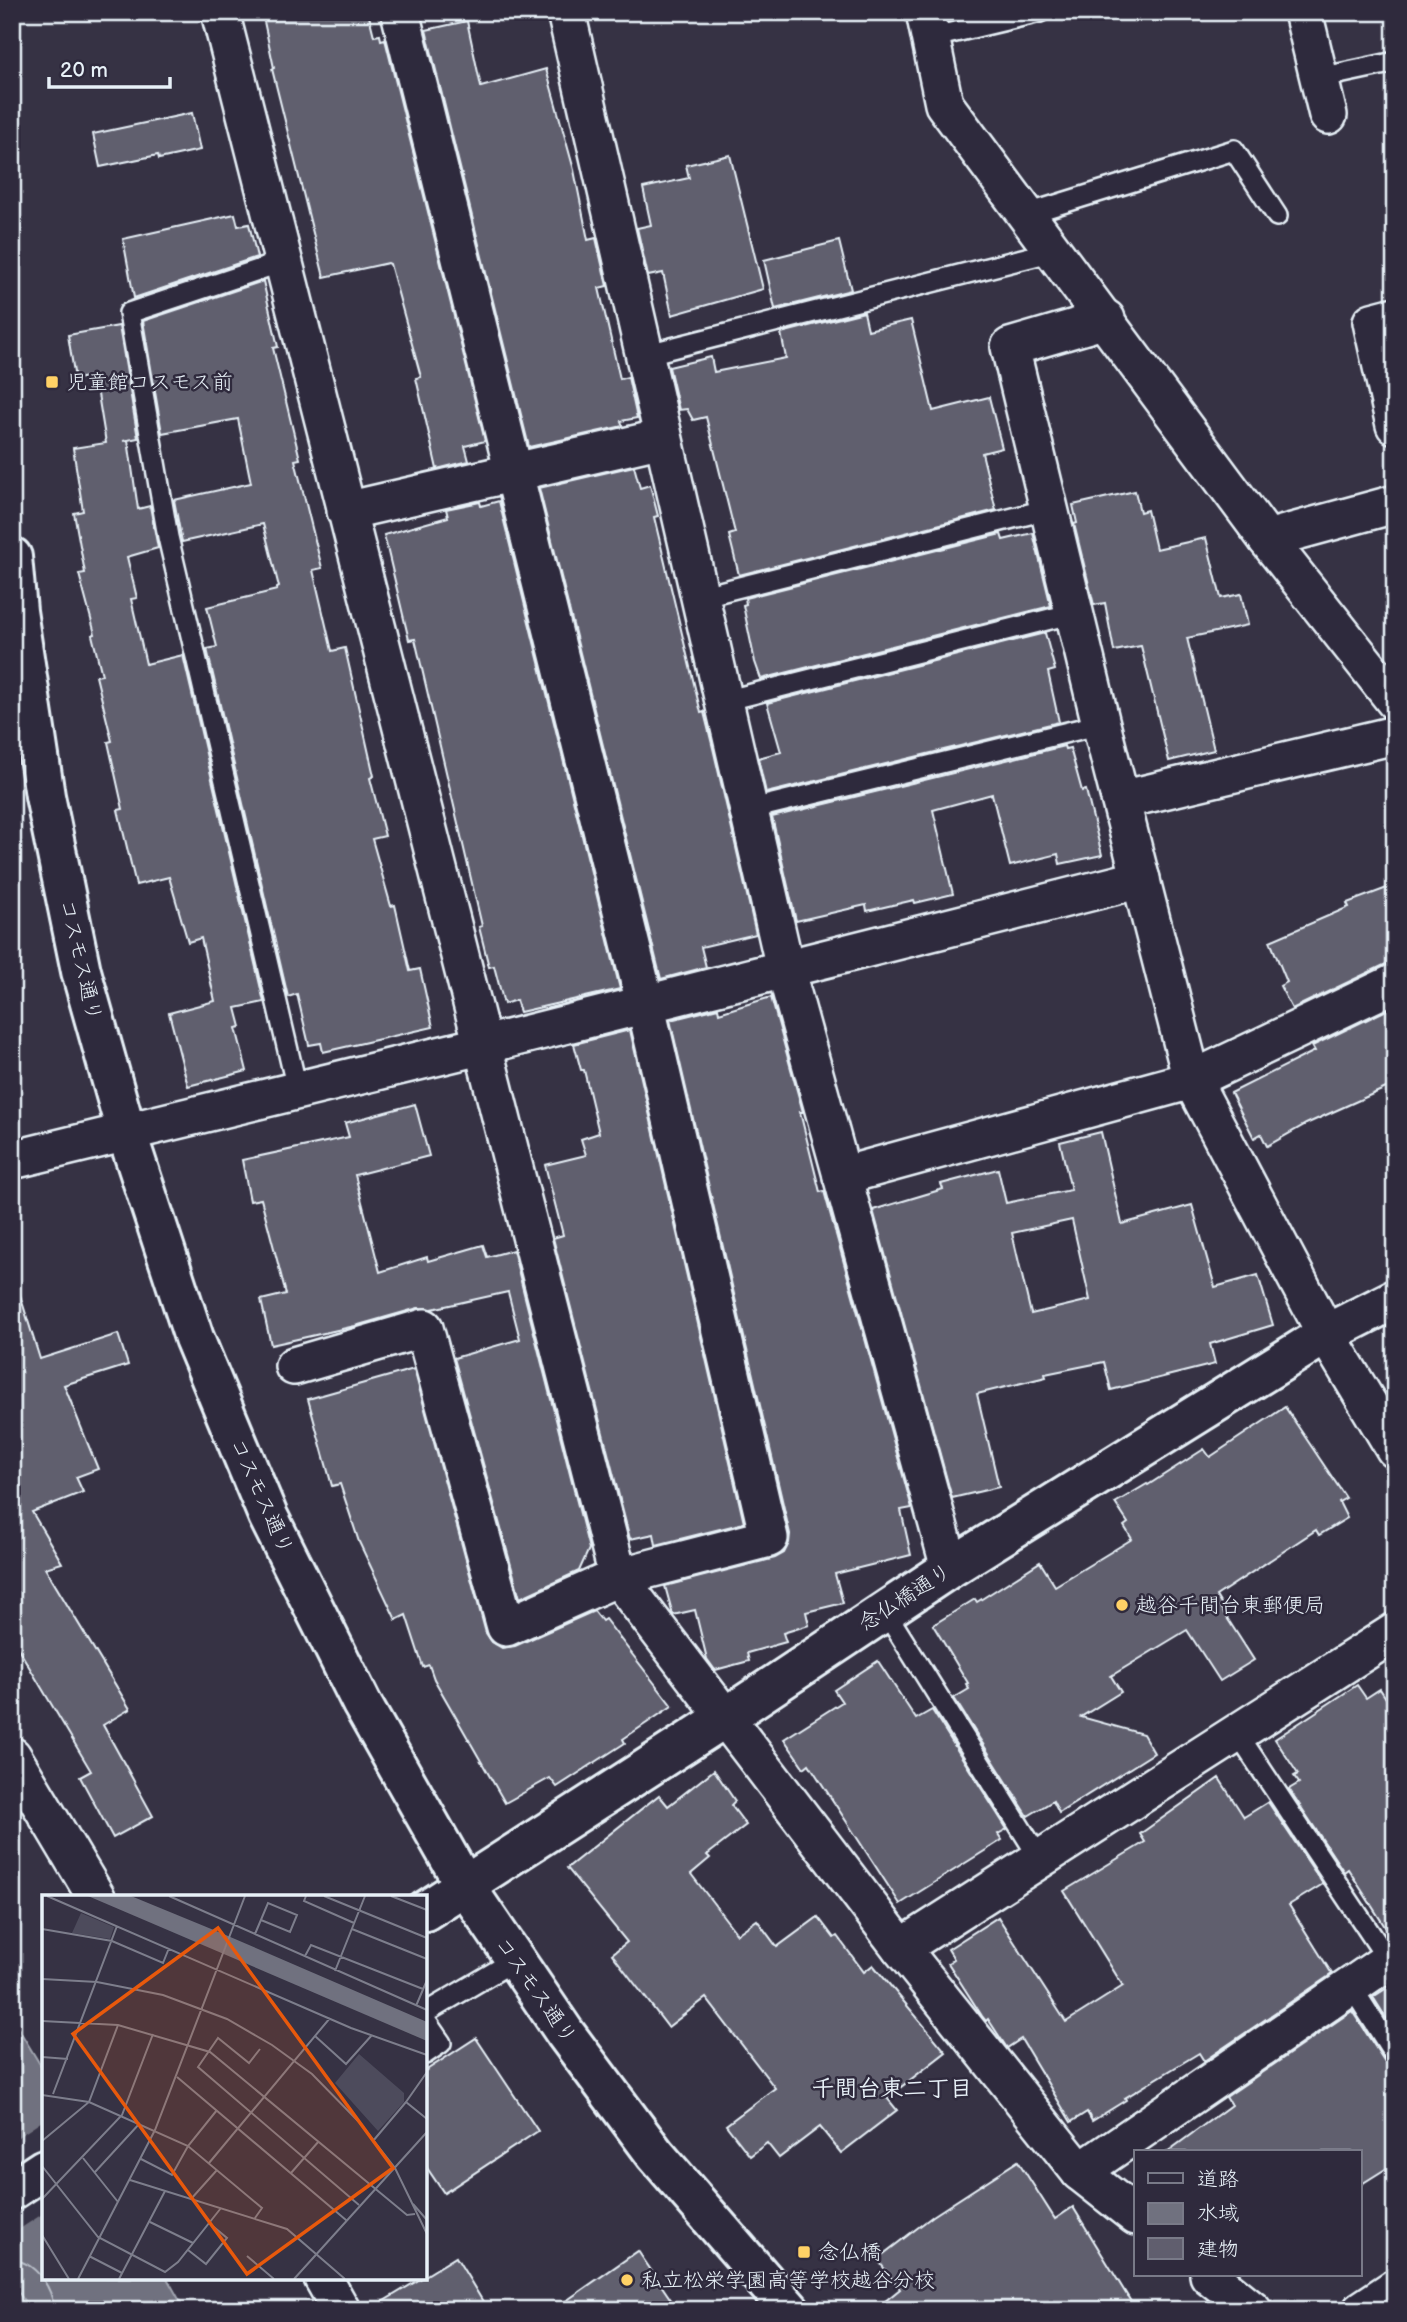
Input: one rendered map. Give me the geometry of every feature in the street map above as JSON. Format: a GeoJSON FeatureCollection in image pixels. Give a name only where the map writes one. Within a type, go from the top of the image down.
{"type":"FeatureCollection","features":[{"type":"Feature","properties":{"kind":"street"},"geometry":{"type":"LineString","coordinates":[[220,12],[618,1577],[901,1948],[1080,2172],[1134,2214]]}},
{"type":"Feature","properties":{"kind":"street"},"geometry":{"type":"LineString","coordinates":[[293,1366],[424,1328],[506,1627],[618,1577],[769,1538],[646,1003],[400,12]]}},
{"type":"Feature","properties":{"kind":"street"},"geometry":{"type":"LineString","coordinates":[[566,12],[785,968],[950,1568]]}},
{"type":"Feature","properties":{"kind":"street"},"geometry":{"type":"LineString","coordinates":[[1303,12],[1328,115]]}},
{"type":"Feature","properties":{"kind":"street"},"geometry":{"type":"LineString","coordinates":[[928,25],[944,104],[1268,539],[1395,701]]}},
{"type":"Feature","properties":{"kind":"street"},"geometry":{"type":"LineString","coordinates":[[1395,316],[1372,322],[1395,425]]}},
{"type":"Feature","properties":{"kind":"street"},"geometry":{"type":"LineString","coordinates":[[1106,319],[1010,347],[1101,724],[1192,1080],[1326,1334],[1395,1449]]}},
{"type":"Feature","properties":{"kind":"street"},"geometry":{"type":"LineString","coordinates":[[346,511],[663,438]]}},
{"type":"Feature","properties":{"kind":"street"},"geometry":{"type":"LineString","coordinates":[[1268,539],[1395,504]]}},
{"type":"Feature","properties":{"kind":"street","name":"コスモス通り"},"geometry":{"type":"LineString","coordinates":[[12,558],[17,611],[47,810],[81,971],[126,1131],[194,1338],[268,1516],[362,1704],[464,1884],[565,2033],[655,2154],[790,2310]]}},
{"type":"Feature","properties":{"kind":"street"},"geometry":{"type":"LineString","coordinates":[[1121,800],[1395,735]]}},
{"type":"Feature","properties":{"kind":"street"},"geometry":{"type":"LineString","coordinates":[[12,1160],[484,1045],[1141,879]]}},
{"type":"Feature","properties":{"kind":"street"},"geometry":{"type":"LineString","coordinates":[[842,1176],[1192,1080],[1395,984]]}},
{"type":"Feature","properties":{"kind":"street","name":"念仏橋通り"},"geometry":{"type":"LineString","coordinates":[[427,1910],[726,1717],[950,1568],[1326,1334],[1395,1299]]}},
{"type":"Feature","properties":{"kind":"street"},"geometry":{"type":"LineString","coordinates":[[901,1948],[1395,1632]]}},
{"type":"Feature","properties":{"kind":"street"},"geometry":{"type":"LineString","coordinates":[[12,1756],[95,1895]]}},
{"type":"Feature","properties":{"kind":"street"},"geometry":{"type":"LineString","coordinates":[[1080,2172],[1391,1958]]}},
{"type":"Feature","properties":{"kind":"street"},"geometry":{"type":"LineString","coordinates":[[12,2190],[42,2170]]}},
{"type":"Feature","properties":{"kind":"street"},"geometry":{"type":"LineString","coordinates":[[1210,2276],[1253,2310]]}},
{"type":"Feature","properties":{"kind":"street"},"geometry":{"type":"LineString","coordinates":[[324,2280],[341,2310]]}},
{"type":"Feature","properties":{"kind":"street"},"geometry":{"type":"LineString","coordinates":[[1362,2310],[1395,2288]]}},
{"type":"Feature","properties":{"kind":"lane"},"geometry":{"type":"LineString","coordinates":[[928,25],[1040,12]]}},
{"type":"Feature","properties":{"kind":"lane"},"geometry":{"type":"LineString","coordinates":[[1320,78],[1395,62]]}},
{"type":"Feature","properties":{"kind":"lane"},"geometry":{"type":"LineString","coordinates":[[1027,214],[1234,150],[1277,216]]}},
{"type":"Feature","properties":{"kind":"lane"},"geometry":{"type":"LineString","coordinates":[[644,355],[1054,251]]}},
{"type":"Feature","properties":{"kind":"lane"},"geometry":{"type":"LineString","coordinates":[[282,262],[129,313],[168,537],[297,1090]]}},
{"type":"Feature","properties":{"kind":"lane"},"geometry":{"type":"LineString","coordinates":[[700,597],[1049,509]]}},
{"type":"Feature","properties":{"kind":"lane"},"geometry":{"type":"LineString","coordinates":[[723,701],[1074,613]]}},
{"type":"Feature","properties":{"kind":"lane"},"geometry":{"type":"LineString","coordinates":[[748,810],[1101,724]]}},
{"type":"Feature","properties":{"kind":"lane"},"geometry":{"type":"LineString","coordinates":[[885,1611],[1040,1859]]}},
{"type":"Feature","properties":{"kind":"lane"},"geometry":{"type":"LineString","coordinates":[[1237,1733],[1391,1958]]}},
{"type":"Feature","properties":{"kind":"lane"},"geometry":{"type":"LineString","coordinates":[[427,2012],[515,1960]]}},
{"type":"Feature","properties":{"kind":"lane"},"geometry":{"type":"LineString","coordinates":[[1351,1986],[1395,2055]]}},
{"type":"Feature","properties":{"kind":"lane"},"geometry":{"type":"LineString","coordinates":[[427,2023],[441,2043],[427,2053]]}},
{"type":"Feature","properties":{"kind":"water"},"geometry":{"type":"Polygon","coordinates":[[[12,2018],[42,2068],[42,2280],[168,2280],[185,2310],[30,2310],[12,2282],[12,2018]]]}},
{"type":"Feature","properties":{"kind":"pier"},"geometry":{"type":"Polygon","coordinates":[[[42,2121],[42,2214],[12,2234],[12,2141],[42,2121]]]}},
{"type":"Feature","properties":{"kind":"building"},"geometry":{"type":"Polygon","coordinates":[[[262,12],[368,12],[374,36],[380,35],[381,40],[385,39],[485,441],[465,446],[469,461],[437,469],[416,378],[421,377],[390,264],[324,277],[272,69],[274,68],[262,12]]]}},
{"type":"Feature","properties":{"kind":"building"},"geometry":{"type":"Polygon","coordinates":[[[467,21],[481,87],[546,69],[574,170],[588,240],[596,238],[607,286],[599,288],[620,379],[628,377],[637,418],[621,421],[623,426],[529,447],[426,30],[467,21]]]}},
{"type":"Feature","properties":{"kind":"building"},"geometry":{"type":"Polygon","coordinates":[[[192,113],[200,150],[159,159],[158,155],[100,167],[93,134],[192,113]]]}},
{"type":"Feature","properties":{"kind":"building"},"geometry":{"type":"Polygon","coordinates":[[[730,155],[763,289],[672,315],[663,273],[648,276],[637,228],[651,225],[643,188],[689,178],[686,165],[730,155]]]}},
{"type":"Feature","properties":{"kind":"building"},"geometry":{"type":"Polygon","coordinates":[[[235,214],[238,226],[249,224],[257,257],[134,298],[123,239],[235,214]]]}},
{"type":"Feature","properties":{"kind":"building"},"geometry":{"type":"Polygon","coordinates":[[[839,241],[851,290],[775,309],[764,260],[839,241]]]}},
{"type":"Feature","properties":{"kind":"building"},"geometry":{"type":"Polygon","coordinates":[[[263,281],[278,347],[273,348],[300,459],[295,460],[322,568],[313,570],[332,651],[345,648],[374,776],[370,778],[385,836],[372,839],[391,906],[395,905],[410,971],[420,969],[433,1027],[323,1052],[321,1043],[309,1045],[297,994],[288,997],[207,649],[217,647],[207,607],[277,590],[279,587],[263,524],[182,542],[174,500],[251,483],[238,419],[162,433],[143,321],[263,281]]]}},
{"type":"Feature","properties":{"kind":"building"},"geometry":{"type":"Polygon","coordinates":[[[864,312],[868,330],[911,320],[933,411],[989,397],[1002,448],[982,453],[996,510],[739,575],[729,535],[735,533],[706,417],[693,420],[687,409],[679,410],[669,367],[711,357],[714,372],[786,358],[781,333],[864,312]]]}},
{"type":"Feature","properties":{"kind":"building"},"geometry":{"type":"Polygon","coordinates":[[[119,326],[138,438],[128,440],[138,509],[150,506],[158,548],[127,557],[137,598],[131,599],[146,664],[183,655],[264,1002],[236,1008],[241,1027],[236,1028],[247,1071],[188,1086],[169,1013],[215,1001],[201,938],[188,942],[169,877],[136,885],[118,810],[123,809],[108,742],[112,741],[96,676],[102,675],[92,635],[95,634],[79,574],[85,573],[74,513],[83,511],[73,448],[106,443],[95,376],[75,379],[68,335],[119,326]]]}},
{"type":"Feature","properties":{"kind":"building"},"geometry":{"type":"Polygon","coordinates":[[[634,466],[640,488],[650,485],[658,516],[654,517],[701,713],[704,712],[713,748],[756,934],[701,947],[706,967],[661,979],[539,488],[634,466]]]}},
{"type":"Feature","properties":{"kind":"building"},"geometry":{"type":"Polygon","coordinates":[[[1135,491],[1140,512],[1147,510],[1156,549],[1206,538],[1221,598],[1241,594],[1248,625],[1187,638],[1214,750],[1169,761],[1141,646],[1114,651],[1105,603],[1094,605],[1074,524],[1077,523],[1073,505],[1135,491]]]}},
{"type":"Feature","properties":{"kind":"building"},"geometry":{"type":"Polygon","coordinates":[[[499,501],[620,989],[520,1012],[516,1000],[504,1004],[494,966],[489,967],[479,927],[482,926],[415,639],[409,640],[384,535],[448,517],[446,509],[480,502],[481,506],[499,501]]]}},
{"type":"Feature","properties":{"kind":"building"},"geometry":{"type":"Polygon","coordinates":[[[1033,533],[1051,606],[761,679],[743,605],[746,604],[745,598],[1001,534],[1003,540],[1033,533]]]}},
{"type":"Feature","properties":{"kind":"building"},"geometry":{"type":"Polygon","coordinates":[[[1045,633],[1055,670],[1048,672],[1059,722],[766,793],[758,758],[781,752],[767,703],[1045,633]]]}},
{"type":"Feature","properties":{"kind":"building"},"geometry":{"type":"Polygon","coordinates":[[[1064,746],[1065,749],[1070,748],[1082,791],[1086,790],[1102,855],[1060,864],[1058,854],[1010,866],[992,794],[933,810],[953,894],[867,911],[866,905],[796,921],[772,817],[1064,746]]]}},
{"type":"Feature","properties":{"kind":"building"},"geometry":{"type":"Polygon","coordinates":[[[1395,885],[1395,962],[1292,1009],[1280,986],[1287,982],[1270,941],[1349,907],[1347,903],[1395,885]]]}},
{"type":"Feature","properties":{"kind":"building"},"geometry":{"type":"Polygon","coordinates":[[[771,997],[803,1112],[800,1112],[820,1192],[824,1191],[912,1508],[901,1510],[911,1555],[835,1574],[843,1603],[806,1612],[809,1625],[783,1633],[786,1642],[747,1653],[749,1661],[715,1670],[707,1659],[695,1610],[673,1615],[665,1586],[775,1558],[784,1553],[790,1534],[670,1020],[718,1008],[719,1013],[771,997]]]}},
{"type":"Feature","properties":{"kind":"building"},"geometry":{"type":"Polygon","coordinates":[[[1395,1006],[1395,1084],[1306,1124],[1267,1146],[1261,1134],[1254,1138],[1231,1093],[1315,1051],[1312,1046],[1395,1006]]]}},
{"type":"Feature","properties":{"kind":"building"},"geometry":{"type":"Polygon","coordinates":[[[630,1030],[744,1523],[656,1545],[654,1534],[630,1539],[553,1238],[563,1235],[545,1165],[586,1155],[581,1139],[599,1133],[584,1070],[581,1070],[574,1044],[630,1030]]]}},
{"type":"Feature","properties":{"kind":"building"},"geometry":{"type":"Polygon","coordinates":[[[415,1104],[429,1156],[355,1175],[380,1272],[427,1257],[428,1261],[483,1245],[487,1257],[513,1250],[589,1549],[579,1571],[520,1598],[454,1358],[520,1339],[508,1292],[432,1309],[418,1308],[271,1345],[261,1300],[286,1294],[261,1199],[250,1201],[242,1160],[349,1137],[345,1123],[415,1104]]]}},
{"type":"Feature","properties":{"kind":"building"},"geometry":{"type":"Polygon","coordinates":[[[1101,1132],[1122,1224],[1192,1205],[1215,1287],[1258,1275],[1273,1325],[1210,1344],[1215,1364],[1111,1390],[1104,1362],[1045,1374],[1046,1377],[977,1394],[999,1487],[952,1498],[873,1210],[943,1189],[941,1184],[998,1169],[1006,1203],[1071,1190],[1060,1142],[1101,1132]],[[1072,1220],[1012,1233],[1031,1314],[1090,1300],[1072,1220]]]}},
{"type":"Feature","properties":{"kind":"building"},"geometry":{"type":"Polygon","coordinates":[[[19,1292],[40,1359],[118,1334],[128,1365],[64,1385],[98,1469],[76,1477],[83,1492],[32,1512],[62,1563],[45,1568],[130,1709],[103,1725],[153,1816],[113,1838],[80,1777],[91,1771],[12,1638],[12,1293],[19,1292]]]}},
{"type":"Feature","properties":{"kind":"building"},"geometry":{"type":"Polygon","coordinates":[[[414,1369],[486,1633],[492,1642],[502,1648],[515,1646],[594,1611],[602,1621],[605,1619],[672,1706],[623,1739],[625,1743],[557,1787],[550,1778],[505,1803],[434,1679],[429,1665],[423,1667],[406,1615],[396,1620],[359,1542],[340,1484],[332,1486],[308,1399],[414,1369]]]}},
{"type":"Feature","properties":{"kind":"building"},"geometry":{"type":"Polygon","coordinates":[[[1285,1407],[1346,1498],[1339,1502],[1347,1518],[1319,1535],[1316,1530],[1216,1596],[1222,1606],[1220,1607],[1254,1660],[1220,1681],[1187,1630],[1111,1676],[1121,1692],[1081,1717],[1143,1734],[1154,1753],[1059,1813],[1053,1801],[1028,1816],[954,1698],[969,1689],[966,1684],[968,1683],[933,1625],[975,1599],[977,1602],[1040,1562],[1055,1586],[1132,1539],[1124,1526],[1128,1523],[1115,1503],[1204,1449],[1210,1457],[1285,1407]]]}},
{"type":"Feature","properties":{"kind":"building"},"geometry":{"type":"Polygon","coordinates":[[[878,1661],[916,1719],[932,1710],[1007,1829],[998,1834],[1002,1840],[900,1904],[809,1764],[804,1768],[784,1739],[842,1702],[834,1690],[878,1661]]]}},
{"type":"Feature","properties":{"kind":"building"},"geometry":{"type":"Polygon","coordinates":[[[1357,1685],[1366,1698],[1380,1689],[1395,1712],[1395,1935],[1391,1936],[1348,1869],[1344,1872],[1289,1789],[1299,1783],[1294,1776],[1298,1774],[1275,1739],[1357,1685]]]}},
{"type":"Feature","properties":{"kind":"building"},"geometry":{"type":"Polygon","coordinates":[[[714,1770],[735,1801],[731,1805],[746,1825],[707,1855],[710,1858],[691,1874],[737,1934],[757,1920],[777,1947],[818,1917],[834,1938],[837,1936],[864,1972],[873,1965],[946,2052],[887,2098],[897,2110],[841,2153],[820,2127],[779,2158],[767,2143],[750,2156],[726,2125],[775,2088],[706,1998],[668,2027],[612,1954],[627,1942],[567,1868],[659,1795],[668,1806],[714,1770]]]}},
{"type":"Feature","properties":{"kind":"building"},"geometry":{"type":"Polygon","coordinates":[[[1219,1778],[1244,1817],[1268,1802],[1323,1884],[1289,1905],[1332,1974],[1204,2061],[1199,2053],[1092,2121],[1087,2112],[1071,2122],[1021,2039],[1007,2048],[988,2019],[986,2021],[982,2016],[948,1963],[954,1959],[948,1949],[998,1917],[1066,2022],[1123,1986],[1064,1891],[1145,1842],[1140,1834],[1219,1778]]]}},
{"type":"Feature","properties":{"kind":"building"},"geometry":{"type":"Polygon","coordinates":[[[1395,1983],[1395,2032],[1373,1997],[1395,1983]]]}},
{"type":"Feature","properties":{"kind":"building"},"geometry":{"type":"Polygon","coordinates":[[[1352,2011],[1385,2062],[1395,2067],[1395,2163],[1362,2184],[1362,2150],[1170,2150],[1231,2105],[1226,2097],[1352,2011]]]}},
{"type":"Feature","properties":{"kind":"building"},"geometry":{"type":"Polygon","coordinates":[[[476,2038],[538,2131],[444,2193],[427,2168],[427,2070],[476,2038]]]}},
{"type":"Feature","properties":{"kind":"building"},"geometry":{"type":"Polygon","coordinates":[[[1018,2161],[1055,2219],[1073,2207],[1136,2310],[874,2310],[900,2289],[877,2259],[933,2216],[1018,2161]]]}},
{"type":"Feature","properties":{"kind":"building","name":"私立松栄学園高等学校越谷分校"},"geometry":{"type":"Polygon","coordinates":[[[638,2251],[678,2310],[553,2310],[638,2251]]]}},
{"type":"Feature","properties":{"kind":"building"},"geometry":{"type":"Polygon","coordinates":[[[456,2257],[488,2310],[369,2310],[419,2280],[427,2280],[427,2275],[456,2257]]]}},
{"type":"Feature","properties":{"kind":"place","name":"児童館コスモス前"},"geometry":{"type":"Point","coordinates":[52,382]}},
{"type":"Feature","properties":{"kind":"place","name":"越谷千間台東郵便局"},"geometry":{"type":"Point","coordinates":[1122,1605]}},
{"type":"Feature","properties":{"kind":"place","name":"念仏橋"},"geometry":{"type":"Point","coordinates":[804,2252]}},
{"type":"Feature","properties":{"kind":"place","name":"私立松栄学園高等学校越谷分校"},"geometry":{"type":"Point","coordinates":[627,2280]}},
{"type":"Feature","properties":{"kind":"district","name":"千間台東二丁目"},"geometry":{"type":"Point","coordinates":[892,2088]}}]}
